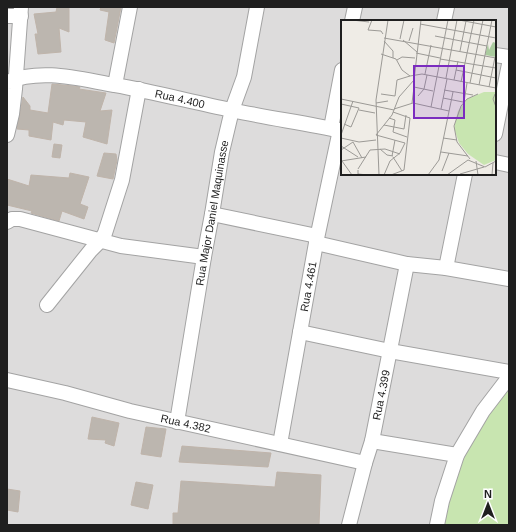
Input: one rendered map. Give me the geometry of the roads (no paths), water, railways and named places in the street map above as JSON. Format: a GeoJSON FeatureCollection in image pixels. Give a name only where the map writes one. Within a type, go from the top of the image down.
{"type":"FeatureCollection","features":[{"type":"Feature","properties":{"kind":"street"},"geometry":{"type":"LineString","coordinates":[[115,85],[130,7]]}},
{"type":"Feature","properties":{"kind":"street","name":"Rua Major Daniel Maquinasse"},"geometry":{"type":"LineString","coordinates":[[177,422],[222,152],[232,110],[244,77],[257,7]]}},
{"type":"Feature","properties":{"kind":"street"},"geometry":{"type":"LineString","coordinates":[[352,20],[355,7]]}},
{"type":"Feature","properties":{"kind":"street"},"geometry":{"type":"LineString","coordinates":[[444,20],[447,7]]}},
{"type":"Feature","properties":{"kind":"street"},"geometry":{"type":"LineString","coordinates":[[7,16],[21,12],[12,80],[12,114],[7,135]]}},
{"type":"Feature","properties":{"kind":"street"},"geometry":{"type":"LineString","coordinates":[[496,54],[509,57]]}},
{"type":"Feature","properties":{"kind":"street"},"geometry":{"type":"LineString","coordinates":[[496,129],[509,64]]}},
{"type":"Feature","properties":{"kind":"street","name":"Rua 4.400"},"geometry":{"type":"LineString","coordinates":[[12,80],[39,76],[61,76],[139,89],[232,110],[337,130]]}},
{"type":"Feature","properties":{"kind":"street","name":"Rua 4.461"},"geometry":{"type":"LineString","coordinates":[[280,444],[337,130],[341,82]]}},
{"type":"Feature","properties":{"kind":"street"},"geometry":{"type":"LineString","coordinates":[[46,305],[101,240],[108,224],[122,180],[139,89]]}},
{"type":"Feature","properties":{"kind":"street"},"geometry":{"type":"LineString","coordinates":[[496,162],[509,165]]}},
{"type":"Feature","properties":{"kind":"street"},"geometry":{"type":"LineString","coordinates":[[446,268],[465,175]]}},
{"type":"Feature","properties":{"kind":"street"},"geometry":{"type":"LineString","coordinates":[[212,214],[407,264],[446,268],[509,278]]}},
{"type":"Feature","properties":{"kind":"street"},"geometry":{"type":"LineString","coordinates":[[7,222],[12,219],[20,219],[121,246],[204,256]]}},
{"type":"Feature","properties":{"kind":"street","name":"Rua 4.399"},"geometry":{"type":"LineString","coordinates":[[349,525],[372,441],[407,264]]}},
{"type":"Feature","properties":{"kind":"street"},"geometry":{"type":"LineString","coordinates":[[300,332],[390,352],[509,372]]}},
{"type":"Feature","properties":{"kind":"street"},"geometry":{"type":"LineString","coordinates":[[437,525],[442,501],[457,455],[483,411],[509,377]]}},
{"type":"Feature","properties":{"kind":"street","name":"Rua 4.382"},"geometry":{"type":"LineString","coordinates":[[7,380],[65,393],[177,422],[365,463]]}},
{"type":"Feature","properties":{"kind":"street"},"geometry":{"type":"LineString","coordinates":[[372,441],[457,455]]}}]}
